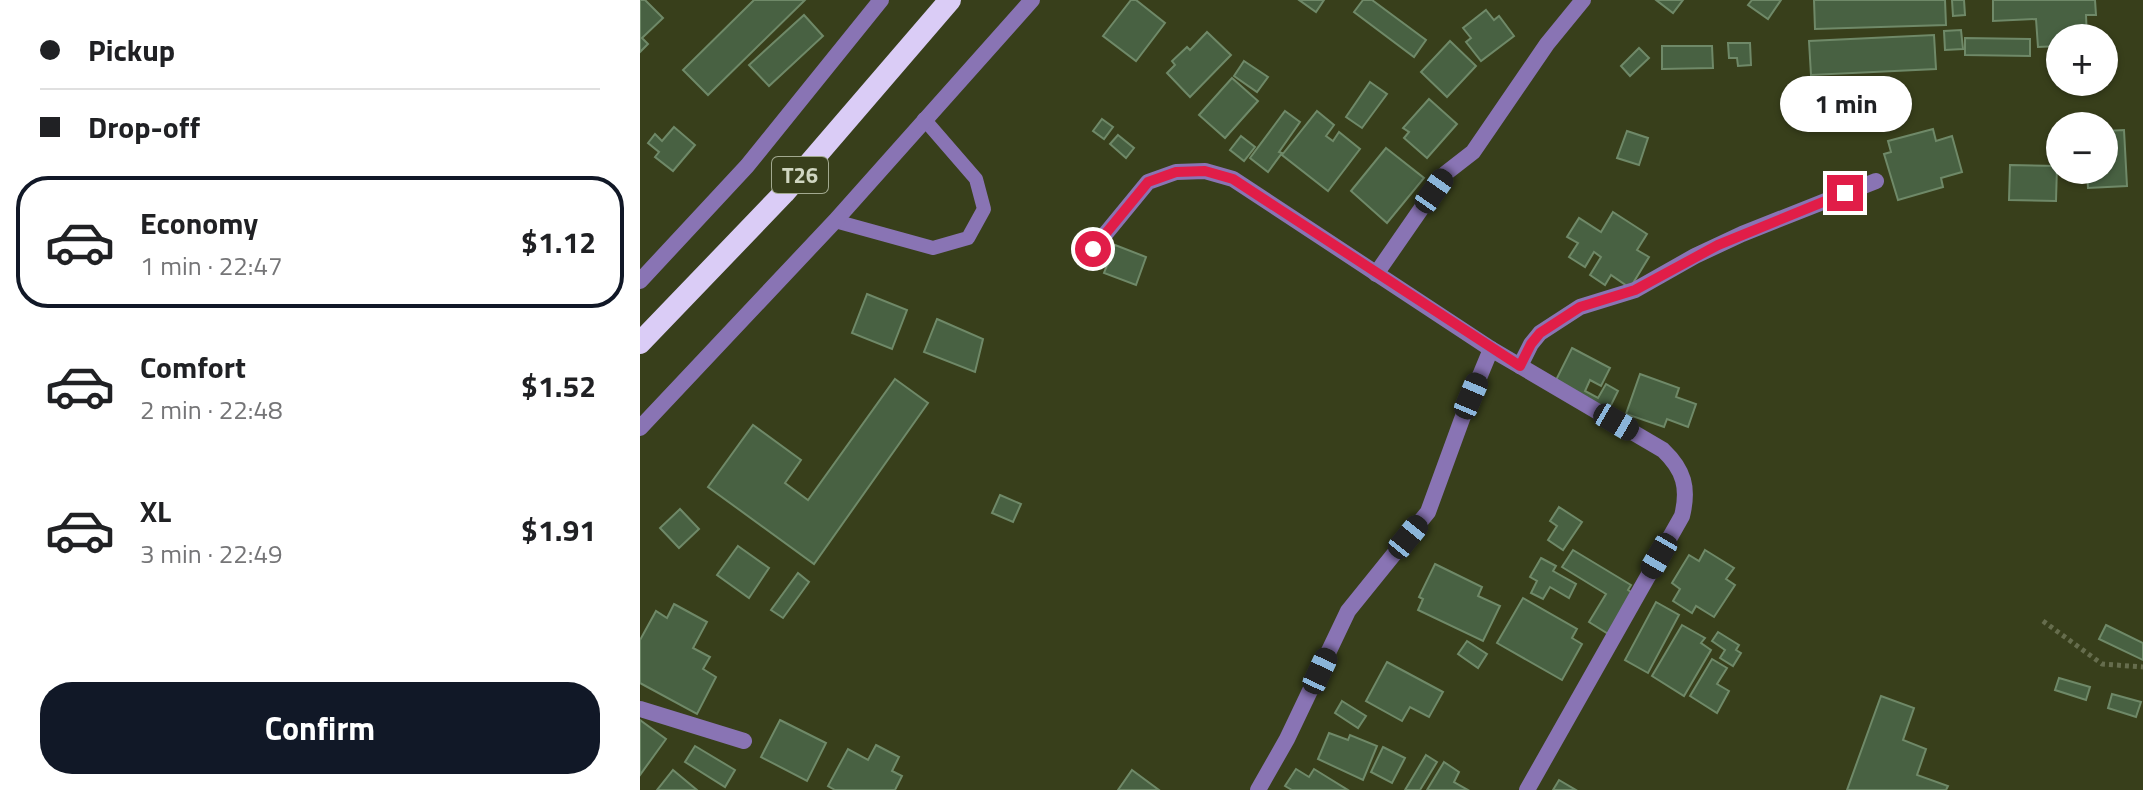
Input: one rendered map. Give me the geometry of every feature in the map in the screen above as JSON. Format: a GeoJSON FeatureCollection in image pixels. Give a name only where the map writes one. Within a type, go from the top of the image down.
{"type":"FeatureCollection","features":[{"type":"Feature","properties":{"kind":"highway","name":"T26"},"geometry":{"type":"LineString","coordinates":[[640,343],[784,193],[950,0]]}},
{"type":"Feature","properties":{"kind":"street"},"geometry":{"type":"LineString","coordinates":[[640,281],[747,166],[881,0]]}},
{"type":"Feature","properties":{"kind":"street"},"geometry":{"type":"LineString","coordinates":[[640,428],[835,221],[1032,0]]}},
{"type":"Feature","properties":{"kind":"street"},"geometry":{"type":"LineString","coordinates":[[1376,274],[1446,173],[1473,152],[1547,44],[1583,0]]}},
{"type":"Feature","properties":{"kind":"street"},"geometry":{"type":"LineString","coordinates":[[1093,249],[1148,182],[1176,172],[1205,171],[1233,179],[1491,349],[1663,450],[1677,463],[1685,479],[1687,498],[1682,516],[1527,790]]}},
{"type":"Feature","properties":{"kind":"street"},"geometry":{"type":"LineString","coordinates":[[1520,366],[1540,333],[1580,307],[1635,290],[1742,234],[1876,181]]}},
{"type":"Feature","properties":{"kind":"street"},"geometry":{"type":"LineString","coordinates":[[1258,790],[1287,739],[1348,611],[1428,512],[1491,349]]}},
{"type":"Feature","properties":{"kind":"street"},"geometry":{"type":"LineString","coordinates":[[640,709],[744,741]]}},
{"type":"Feature","properties":{"kind":"lane"},"geometry":{"type":"LineString","coordinates":[[835,221],[933,248],[968,238],[984,209],[976,179],[924,119]]}},
{"type":"Feature","properties":{"kind":"path"},"geometry":{"type":"LineString","coordinates":[[2043,621],[2102,664],[2143,667]]}},
{"type":"Feature","properties":{"kind":"building"},"geometry":{"type":"Polygon","coordinates":[[[640,0],[645,0],[663,18],[642,38],[648,44],[640,52],[640,0]]]}},
{"type":"Feature","properties":{"kind":"building"},"geometry":{"type":"Polygon","coordinates":[[[754,0],[805,0],[708,95],[683,70],[754,0]]]}},
{"type":"Feature","properties":{"kind":"building"},"geometry":{"type":"Polygon","coordinates":[[[1131,0],[1136,0],[1165,23],[1136,61],[1103,36],[1131,0]]]}},
{"type":"Feature","properties":{"kind":"building"},"geometry":{"type":"Polygon","coordinates":[[[1299,0],[1324,0],[1316,12],[1299,0]]]}},
{"type":"Feature","properties":{"kind":"building"},"geometry":{"type":"Polygon","coordinates":[[[1363,0],[1372,0],[1426,40],[1414,57],[1354,12],[1363,0]]]}},
{"type":"Feature","properties":{"kind":"building"},"geometry":{"type":"Polygon","coordinates":[[[1656,0],[1683,0],[1673,13],[1656,0]]]}},
{"type":"Feature","properties":{"kind":"building"},"geometry":{"type":"Polygon","coordinates":[[[1752,0],[1781,0],[1768,19],[1748,5],[1752,0]]]}},
{"type":"Feature","properties":{"kind":"building"},"geometry":{"type":"Polygon","coordinates":[[[1814,0],[1945,0],[1946,25],[1815,29],[1814,0]]]}},
{"type":"Feature","properties":{"kind":"building"},"geometry":{"type":"Polygon","coordinates":[[[1952,0],[1964,0],[1965,15],[1953,16],[1952,0]]]}},
{"type":"Feature","properties":{"kind":"building"},"geometry":{"type":"Polygon","coordinates":[[[1993,0],[2095,0],[2096,15],[2086,15],[2086,24],[2046,24],[2046,47],[2038,47],[2036,19],[1993,21],[1993,0]]]}},
{"type":"Feature","properties":{"kind":"building"},"geometry":{"type":"Polygon","coordinates":[[[1486,10],[1494,20],[1499,16],[1514,36],[1481,61],[1466,42],[1471,38],[1463,28],[1486,10]]]}},
{"type":"Feature","properties":{"kind":"building"},"geometry":{"type":"Polygon","coordinates":[[[804,15],[823,36],[769,86],[749,65],[804,15]]]}},
{"type":"Feature","properties":{"kind":"building"},"geometry":{"type":"Polygon","coordinates":[[[1961,30],[1963,49],[1945,50],[1944,31],[1961,30]]]}},
{"type":"Feature","properties":{"kind":"building"},"geometry":{"type":"Polygon","coordinates":[[[1207,32],[1231,55],[1190,97],[1167,73],[1175,65],[1172,61],[1187,47],[1190,50],[1207,32]]]}},
{"type":"Feature","properties":{"kind":"building"},"geometry":{"type":"Polygon","coordinates":[[[1934,35],[1936,69],[1811,75],[1809,41],[1934,35]]]}},
{"type":"Feature","properties":{"kind":"building"},"geometry":{"type":"Polygon","coordinates":[[[1965,38],[2030,39],[2030,56],[1965,55],[1965,38]]]}},
{"type":"Feature","properties":{"kind":"building"},"geometry":{"type":"Polygon","coordinates":[[[1450,41],[1476,66],[1447,97],[1421,72],[1450,41]]]}},
{"type":"Feature","properties":{"kind":"building"},"geometry":{"type":"Polygon","coordinates":[[[1728,43],[1750,43],[1751,65],[1738,66],[1737,58],[1729,58],[1728,43]]]}},
{"type":"Feature","properties":{"kind":"building"},"geometry":{"type":"Polygon","coordinates":[[[1662,46],[1712,46],[1713,68],[1662,69],[1662,46]]]}},
{"type":"Feature","properties":{"kind":"building"},"geometry":{"type":"Polygon","coordinates":[[[1639,48],[1649,58],[1630,76],[1621,66],[1639,48]]]}},
{"type":"Feature","properties":{"kind":"building"},"geometry":{"type":"Polygon","coordinates":[[[1244,61],[1268,77],[1257,92],[1234,76],[1244,61]]]}},
{"type":"Feature","properties":{"kind":"building"},"geometry":{"type":"Polygon","coordinates":[[[1232,78],[1258,101],[1225,138],[1199,115],[1232,78]]]}},
{"type":"Feature","properties":{"kind":"building"},"geometry":{"type":"Polygon","coordinates":[[[1370,82],[1387,94],[1362,128],[1346,117],[1370,82]]]}},
{"type":"Feature","properties":{"kind":"building"},"geometry":{"type":"Polygon","coordinates":[[[1429,99],[1457,124],[1427,158],[1404,138],[1409,132],[1403,128],[1429,99]]]}},
{"type":"Feature","properties":{"kind":"building"},"geometry":{"type":"Polygon","coordinates":[[[1285,111],[1300,122],[1268,172],[1250,158],[1285,111]]]}},
{"type":"Feature","properties":{"kind":"building"},"geometry":{"type":"Polygon","coordinates":[[[1317,111],[1334,125],[1326,136],[1333,141],[1339,132],[1360,149],[1328,191],[1282,155],[1317,111]]]}},
{"type":"Feature","properties":{"kind":"building"},"geometry":{"type":"Polygon","coordinates":[[[1102,119],[1113,127],[1104,139],[1093,131],[1102,119]]]}},
{"type":"Feature","properties":{"kind":"building"},"geometry":{"type":"Polygon","coordinates":[[[674,127],[695,145],[673,171],[655,157],[659,152],[648,143],[655,134],[662,141],[674,127]]]}},
{"type":"Feature","properties":{"kind":"building"},"geometry":{"type":"Polygon","coordinates":[[[1933,129],[1936,141],[1952,136],[1962,172],[1941,178],[1943,187],[1898,200],[1884,154],[1891,152],[1888,141],[1933,129]]]}},
{"type":"Feature","properties":{"kind":"building"},"geometry":{"type":"Polygon","coordinates":[[[2118,130],[2124,130],[2127,186],[2088,188],[2088,184],[2118,184],[2118,130]]]}},
{"type":"Feature","properties":{"kind":"building"},"geometry":{"type":"Polygon","coordinates":[[[1627,131],[1648,138],[1639,165],[1617,158],[1627,131]]]}},
{"type":"Feature","properties":{"kind":"building"},"geometry":{"type":"Polygon","coordinates":[[[1118,135],[1134,148],[1126,158],[1110,144],[1118,135]]]}},
{"type":"Feature","properties":{"kind":"building"},"geometry":{"type":"Polygon","coordinates":[[[1241,136],[1255,147],[1244,161],[1230,150],[1241,136]]]}},
{"type":"Feature","properties":{"kind":"building"},"geometry":{"type":"Polygon","coordinates":[[[1386,148],[1424,178],[1387,223],[1351,191],[1386,148]]]}},
{"type":"Feature","properties":{"kind":"building"},"geometry":{"type":"Polygon","coordinates":[[[2010,165],[2046,166],[2046,184],[2056,184],[2056,201],[2009,200],[2010,165]]]}},
{"type":"Feature","properties":{"kind":"building"},"geometry":{"type":"Polygon","coordinates":[[[1613,212],[1647,234],[1637,250],[1649,257],[1630,288],[1611,275],[1605,285],[1590,275],[1601,257],[1594,252],[1585,267],[1569,257],[1578,243],[1567,237],[1579,218],[1601,232],[1613,212]]]}},
{"type":"Feature","properties":{"kind":"building"},"geometry":{"type":"Polygon","coordinates":[[[1115,245],[1146,257],[1136,285],[1104,273],[1115,245]]]}},
{"type":"Feature","properties":{"kind":"building"},"geometry":{"type":"Polygon","coordinates":[[[867,294],[907,310],[892,349],[852,333],[867,294]]]}},
{"type":"Feature","properties":{"kind":"building"},"geometry":{"type":"Polygon","coordinates":[[[937,319],[983,339],[975,372],[924,352],[937,319]]]}},
{"type":"Feature","properties":{"kind":"building"},"geometry":{"type":"Polygon","coordinates":[[[1572,348],[1610,368],[1601,386],[1590,380],[1585,391],[1598,398],[1606,384],[1618,391],[1607,413],[1555,382],[1572,348]]]}},
{"type":"Feature","properties":{"kind":"building"},"geometry":{"type":"Polygon","coordinates":[[[1640,374],[1679,388],[1676,397],[1696,404],[1688,427],[1667,419],[1664,427],[1626,414],[1640,374]]]}},
{"type":"Feature","properties":{"kind":"building"},"geometry":{"type":"Polygon","coordinates":[[[895,379],[928,403],[814,564],[708,487],[753,425],[801,460],[785,483],[808,500],[895,379]]]}},
{"type":"Feature","properties":{"kind":"building"},"geometry":{"type":"Polygon","coordinates":[[[1000,495],[1021,504],[1013,522],[992,513],[1000,495]]]}},
{"type":"Feature","properties":{"kind":"building"},"geometry":{"type":"Polygon","coordinates":[[[1559,507],[1582,522],[1563,550],[1548,540],[1557,526],[1550,521],[1559,507]]]}},
{"type":"Feature","properties":{"kind":"building"},"geometry":{"type":"Polygon","coordinates":[[[680,509],[699,529],[679,548],[660,528],[680,509]]]}},
{"type":"Feature","properties":{"kind":"building"},"geometry":{"type":"Polygon","coordinates":[[[738,546],[769,568],[749,598],[717,575],[738,546]]]}},
{"type":"Feature","properties":{"kind":"building"},"geometry":{"type":"Polygon","coordinates":[[[1573,550],[1631,585],[1628,590],[1634,594],[1610,635],[1589,622],[1606,594],[1562,567],[1573,550]]]}},
{"type":"Feature","properties":{"kind":"building"},"geometry":{"type":"Polygon","coordinates":[[[1705,550],[1734,568],[1726,579],[1735,585],[1714,617],[1696,606],[1692,613],[1673,601],[1680,589],[1672,583],[1689,555],[1699,561],[1705,550]]]}},
{"type":"Feature","properties":{"kind":"building"},"geometry":{"type":"Polygon","coordinates":[[[1541,558],[1556,566],[1553,571],[1576,584],[1569,598],[1550,587],[1543,599],[1531,593],[1537,581],[1530,577],[1541,558]]]}},
{"type":"Feature","properties":{"kind":"building"},"geometry":{"type":"Polygon","coordinates":[[[1435,564],[1482,587],[1478,596],[1500,606],[1483,641],[1418,610],[1423,599],[1419,597],[1435,564]]]}},
{"type":"Feature","properties":{"kind":"building"},"geometry":{"type":"Polygon","coordinates":[[[798,573],[809,582],[783,618],[771,610],[798,573]]]}},
{"type":"Feature","properties":{"kind":"building"},"geometry":{"type":"Polygon","coordinates":[[[1523,598],[1577,629],[1572,638],[1582,644],[1562,680],[1497,643],[1523,598]]]}},
{"type":"Feature","properties":{"kind":"building"},"geometry":{"type":"Polygon","coordinates":[[[1656,602],[1679,615],[1648,673],[1625,660],[1656,602]]]}},
{"type":"Feature","properties":{"kind":"building"},"geometry":{"type":"Polygon","coordinates":[[[674,604],[707,622],[693,648],[710,657],[703,669],[716,677],[697,714],[640,683],[640,640],[656,611],[667,618],[674,604]]]}},
{"type":"Feature","properties":{"kind":"building"},"geometry":{"type":"Polygon","coordinates":[[[1682,625],[1705,638],[1701,643],[1711,650],[1684,696],[1652,676],[1682,625]]]}},
{"type":"Feature","properties":{"kind":"building"},"geometry":{"type":"Polygon","coordinates":[[[2106,625],[2143,643],[2143,660],[2099,639],[2106,625]]]}},
{"type":"Feature","properties":{"kind":"building"},"geometry":{"type":"Polygon","coordinates":[[[1718,632],[1739,645],[1736,650],[1741,653],[1733,666],[1720,658],[1725,650],[1712,641],[1718,632]]]}},
{"type":"Feature","properties":{"kind":"building"},"geometry":{"type":"Polygon","coordinates":[[[1467,641],[1487,654],[1478,668],[1458,654],[1467,641]]]}},
{"type":"Feature","properties":{"kind":"building"},"geometry":{"type":"Polygon","coordinates":[[[1712,659],[1727,668],[1717,684],[1729,691],[1717,713],[1690,696],[1712,659]]]}},
{"type":"Feature","properties":{"kind":"building"},"geometry":{"type":"Polygon","coordinates":[[[1387,662],[1443,692],[1429,717],[1410,707],[1402,721],[1366,701],[1387,662]]]}},
{"type":"Feature","properties":{"kind":"building"},"geometry":{"type":"Polygon","coordinates":[[[2059,678],[2090,687],[2086,700],[2055,690],[2059,678]]]}},
{"type":"Feature","properties":{"kind":"building"},"geometry":{"type":"Polygon","coordinates":[[[2112,694],[2141,702],[2136,717],[2108,708],[2112,694]]]}},
{"type":"Feature","properties":{"kind":"building"},"geometry":{"type":"Polygon","coordinates":[[[1881,696],[1914,708],[1903,740],[1926,749],[1917,775],[1948,786],[1946,790],[1847,790],[1881,696]]]}},
{"type":"Feature","properties":{"kind":"building"},"geometry":{"type":"Polygon","coordinates":[[[1342,701],[1366,716],[1358,728],[1335,713],[1342,701]]]}},
{"type":"Feature","properties":{"kind":"building"},"geometry":{"type":"Polygon","coordinates":[[[640,720],[666,739],[640,775],[640,720]]]}},
{"type":"Feature","properties":{"kind":"building"},"geometry":{"type":"Polygon","coordinates":[[[780,720],[826,743],[807,781],[761,757],[780,720]]]}},
{"type":"Feature","properties":{"kind":"building"},"geometry":{"type":"Polygon","coordinates":[[[1329,733],[1348,740],[1350,735],[1377,746],[1363,780],[1318,759],[1329,733]]]}},
{"type":"Feature","properties":{"kind":"building"},"geometry":{"type":"Polygon","coordinates":[[[876,745],[899,757],[892,771],[902,776],[895,790],[835,790],[828,786],[848,749],[868,760],[876,745]]]}},
{"type":"Feature","properties":{"kind":"building"},"geometry":{"type":"Polygon","coordinates":[[[695,746],[735,770],[725,787],[685,762],[695,746]]]}},
{"type":"Feature","properties":{"kind":"building"},"geometry":{"type":"Polygon","coordinates":[[[1383,747],[1405,758],[1392,783],[1371,772],[1383,747]]]}},
{"type":"Feature","properties":{"kind":"building"},"geometry":{"type":"Polygon","coordinates":[[[1426,755],[1437,762],[1420,790],[1405,790],[1426,755]]]}},
{"type":"Feature","properties":{"kind":"building"},"geometry":{"type":"Polygon","coordinates":[[[1444,762],[1459,772],[1454,782],[1468,790],[1427,790],[1444,762]]]}},
{"type":"Feature","properties":{"kind":"building"},"geometry":{"type":"Polygon","coordinates":[[[1296,769],[1309,777],[1314,769],[1348,790],[1292,790],[1285,786],[1296,769]]]}},
{"type":"Feature","properties":{"kind":"building"},"geometry":{"type":"Polygon","coordinates":[[[673,770],[697,790],[657,790],[673,770]]]}},
{"type":"Feature","properties":{"kind":"building"},"geometry":{"type":"Polygon","coordinates":[[[1132,770],[1159,790],[1118,790],[1132,770]]]}},
{"type":"Feature","properties":{"kind":"building"},"geometry":{"type":"Polygon","coordinates":[[[1559,780],[1576,790],[1553,790],[1559,780]]]}},
{"type":"Feature","properties":{"kind":"route"},"geometry":{"type":"LineString","coordinates":[[1093,249],[1148,182],[1176,172],[1205,171],[1233,179],[1520,366],[1540,333],[1580,307],[1635,290],[1718,245],[1845,193]]}}]}
